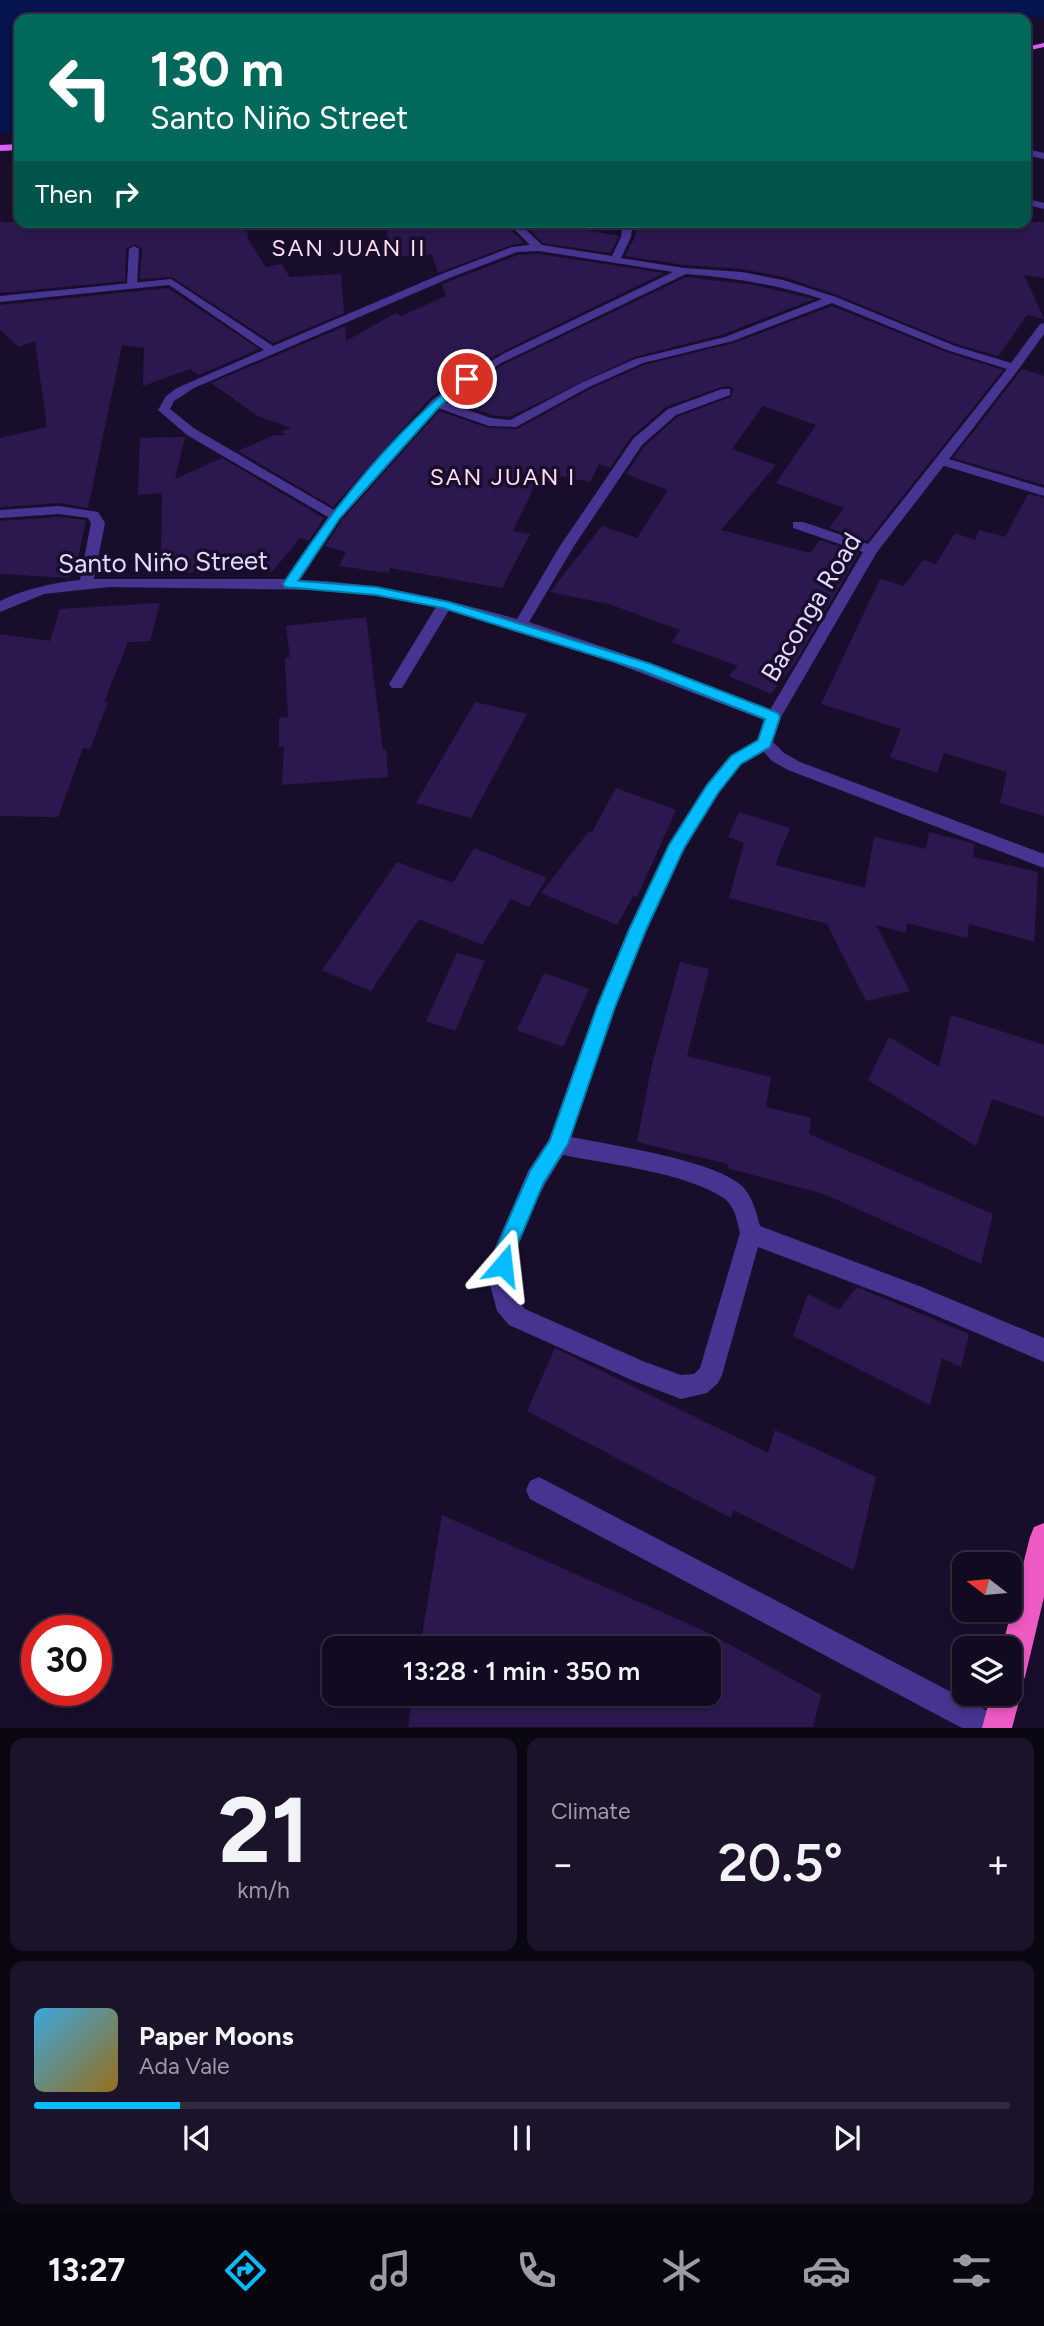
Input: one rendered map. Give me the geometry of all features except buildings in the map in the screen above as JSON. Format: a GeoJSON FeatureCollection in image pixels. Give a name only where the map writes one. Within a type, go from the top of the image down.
{"type":"FeatureCollection","features":[{"type":"Feature","properties":{"kind":"highway"},"geometry":{"type":"LineString","coordinates":[[1020,1636],[1044,1537]]}},
{"type":"Feature","properties":{"kind":"highway"},"geometry":{"type":"LineString","coordinates":[[998,1727],[1003,1706]]}},
{"type":"Feature","properties":{"kind":"street"},"geometry":{"type":"LineString","coordinates":[[1032,203],[1044,206]]}},
{"type":"Feature","properties":{"kind":"street"},"geometry":{"type":"LineString","coordinates":[[518,228],[539,247]]}},
{"type":"Feature","properties":{"kind":"street"},"geometry":{"type":"LineString","coordinates":[[615,260],[627,228]]}},
{"type":"Feature","properties":{"kind":"street"},"geometry":{"type":"LineString","coordinates":[[335,516],[191,432],[164,410],[165,404],[173,395],[448,275],[516,249],[539,247],[684,271],[758,277],[832,299],[908,332],[1014,368]]}},
{"type":"Feature","properties":{"kind":"street"},"geometry":{"type":"LineString","coordinates":[[132,284],[134,249]]}},
{"type":"Feature","properties":{"kind":"street"},"geometry":{"type":"LineString","coordinates":[[290,584],[335,516],[436,404],[480,370],[684,271]]}},
{"type":"Feature","properties":{"kind":"street"},"geometry":{"type":"LineString","coordinates":[[0,299],[159,281],[176,284],[273,351]]}},
{"type":"Feature","properties":{"kind":"street"},"geometry":{"type":"LineString","coordinates":[[436,404],[489,422],[512,424],[585,385],[639,361],[729,339],[832,299]]}},
{"type":"Feature","properties":{"kind":"street","name":"Baconga Road"},"geometry":{"type":"LineString","coordinates":[[765,743],[773,717],[871,550],[1044,326]]}},
{"type":"Feature","properties":{"kind":"street"},"geometry":{"type":"LineString","coordinates":[[519,627],[567,546],[637,442],[672,412],[726,393]]}},
{"type":"Feature","properties":{"kind":"street"},"geometry":{"type":"LineString","coordinates":[[942,461],[1044,492]]}},
{"type":"Feature","properties":{"kind":"street"},"geometry":{"type":"LineString","coordinates":[[0,514],[80,511],[93,515],[98,523],[86,583]]}},
{"type":"Feature","properties":{"kind":"street"},"geometry":{"type":"LineString","coordinates":[[798,525],[871,550]]}},
{"type":"Feature","properties":{"kind":"street","name":"Santo Niño Street"},"geometry":{"type":"LineString","coordinates":[[0,607],[32,593],[86,583],[290,584],[376,591],[444,605],[646,667],[773,717]]}},
{"type":"Feature","properties":{"kind":"street"},"geometry":{"type":"LineString","coordinates":[[397,684],[444,605]]}},
{"type":"Feature","properties":{"kind":"street"},"geometry":{"type":"LineString","coordinates":[[558,1144],[673,1168],[712,1181],[734,1194],[744,1208],[751,1233],[710,1376],[699,1385],[681,1387],[642,1373],[517,1317],[505,1303],[500,1281],[506,1248],[536,1178],[558,1144],[606,1007],[637,930],[677,845],[713,789],[736,760],[765,743],[778,757],[794,766],[1044,861]]}},
{"type":"Feature","properties":{"kind":"street"},"geometry":{"type":"LineString","coordinates":[[751,1233],[919,1297],[1044,1350]]}},
{"type":"Feature","properties":{"kind":"street"},"geometry":{"type":"LineString","coordinates":[[539,1490],[990,1727]]}},
{"type":"Feature","properties":{"kind":"shaded area"},"geometry":{"type":"Polygon","coordinates":[[[0,0],[1044,0],[1044,18],[1031,17],[1031,14],[14,14],[14,132],[0,133],[0,0]]]}},
{"type":"Feature","properties":{"kind":"district","name":"SAN JUAN II"},"geometry":{"type":"Point","coordinates":[349,248]}},
{"type":"Feature","properties":{"kind":"district","name":"SAN JUAN I"},"geometry":{"type":"Point","coordinates":[503,477]}},
{"type":"Feature","properties":{"kind":"route"},"geometry":{"type":"LineString","coordinates":[[467,379],[436,404],[335,516],[290,584],[376,591],[444,605],[559,638],[646,667],[773,717],[766,732],[765,743],[736,760],[713,789],[677,845],[637,930],[606,1007],[558,1144],[536,1178],[506,1248],[503,1265]]}}]}
